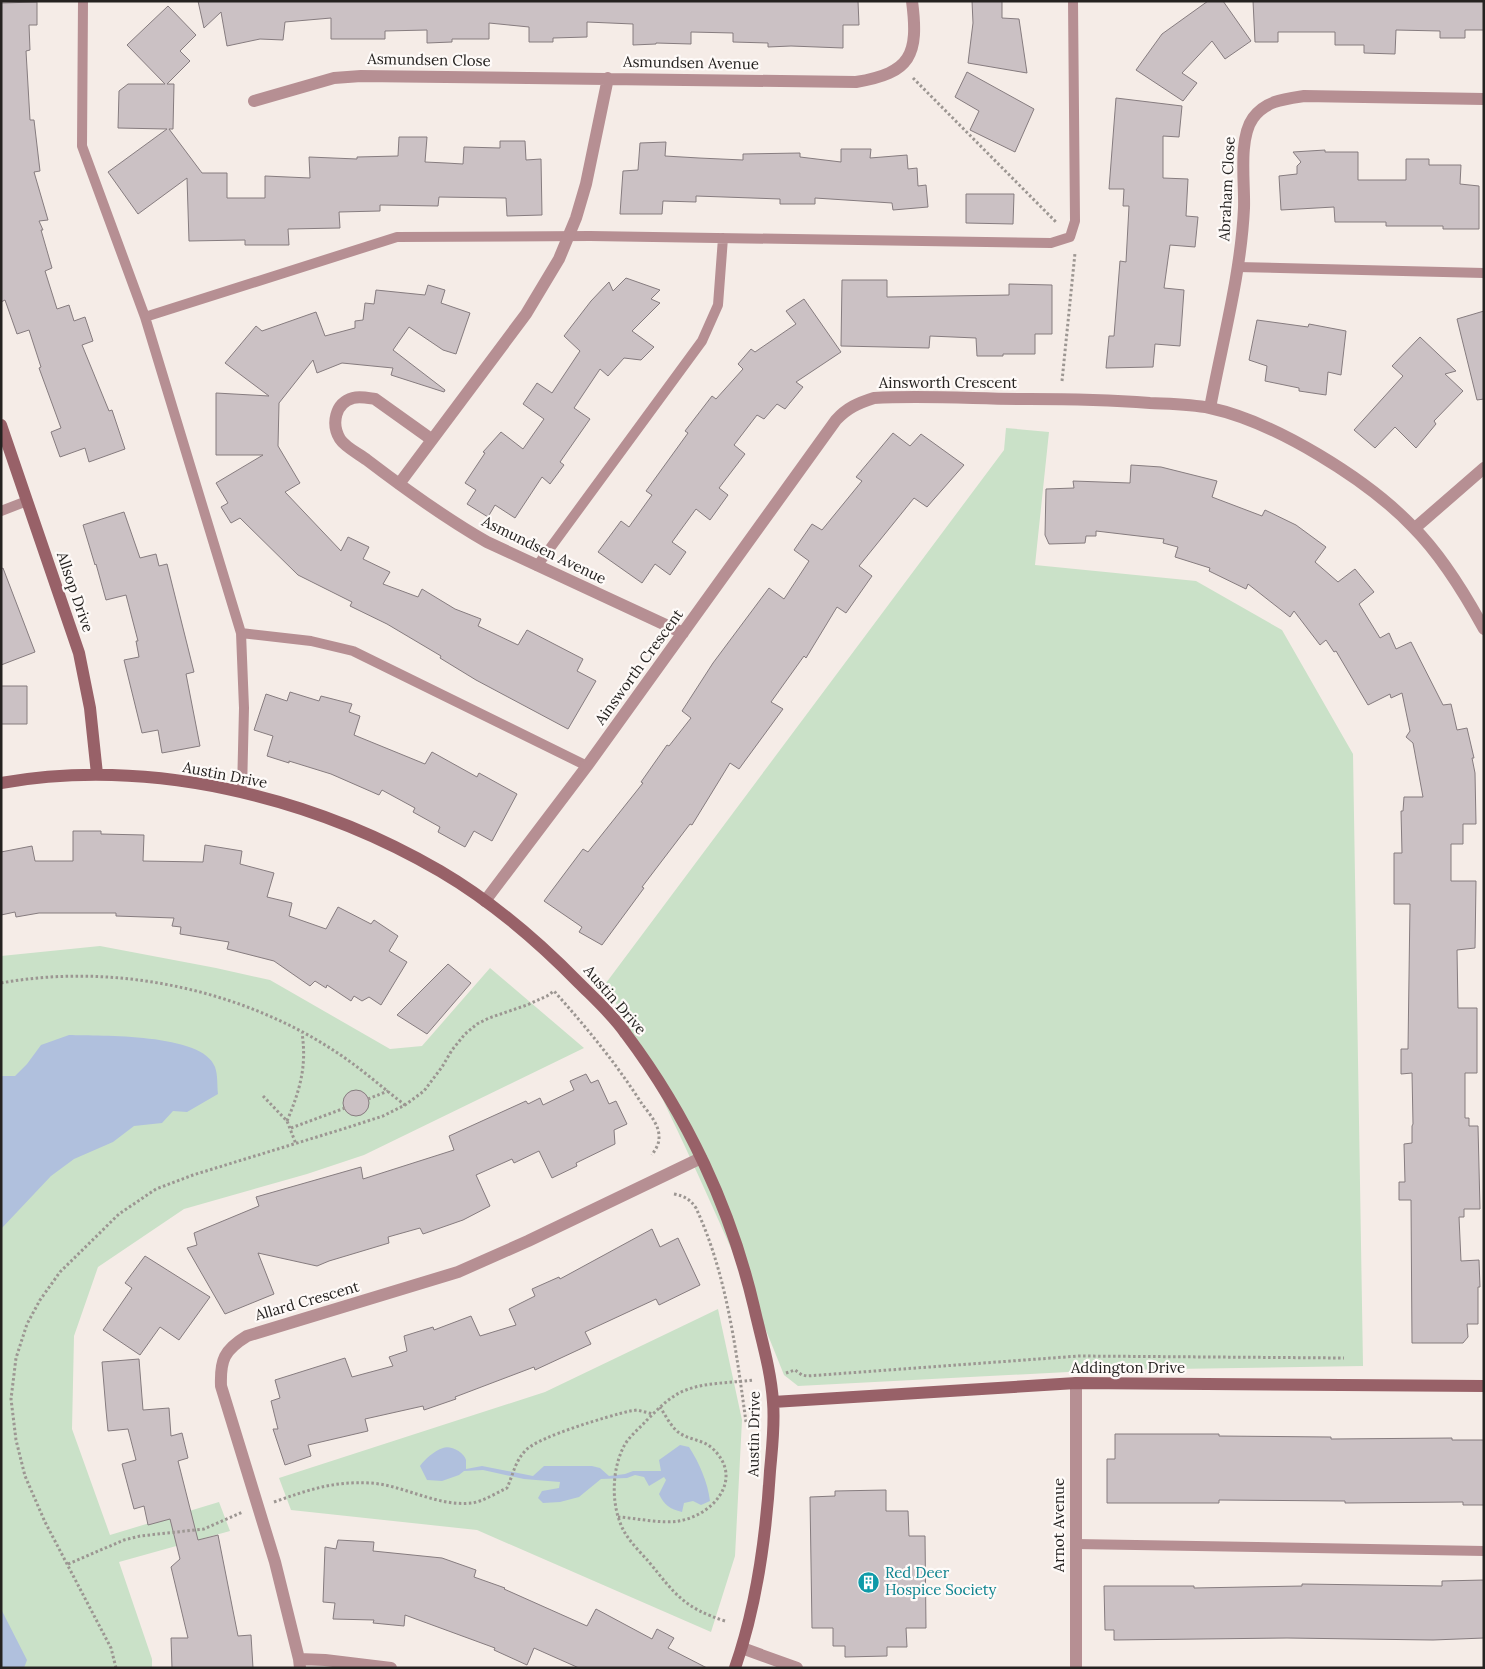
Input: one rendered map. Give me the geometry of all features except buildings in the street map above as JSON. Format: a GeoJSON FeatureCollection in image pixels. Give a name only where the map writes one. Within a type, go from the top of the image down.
{"type":"FeatureCollection","features":[{"type":"Feature","properties":{"kind":"street"},"geometry":{"type":"LineString","coordinates":[[900,66],[908,58],[915,32],[912,1]]}},
{"type":"Feature","properties":{"kind":"street","name":"Asmundsen Avenue"},"geometry":{"type":"LineString","coordinates":[[399,484],[526,314],[559,259],[586,184],[608,78],[856,82],[888,75],[900,66]]}},
{"type":"Feature","properties":{"kind":"street","name":"Asmundsen Close"},"geometry":{"type":"LineString","coordinates":[[254,101],[334,78],[360,76],[608,78]]}},
{"type":"Feature","properties":{"kind":"street","name":"Abraham Close"},"geometry":{"type":"LineString","coordinates":[[1210,408],[1237,267],[1244,209],[1246,134],[1252,119],[1265,106],[1280,100],[1304,96],[1484,99]]}},
{"type":"Feature","properties":{"kind":"street","name":"Asmundsen Avenue"},"geometry":{"type":"LineString","coordinates":[[431,439],[375,399],[354,397],[346,401],[340,406],[334,420],[340,440],[461,527],[486,542],[536,566],[683,633]]}},
{"type":"Feature","properties":{"kind":"street","name":"Ainsworth Crescent"},"geometry":{"type":"LineString","coordinates":[[485,901],[588,766],[836,420],[844,411],[854,405],[874,398],[1060,399],[1170,404],[1210,408],[1238,417],[1269,429],[1329,461],[1376,493],[1415,528],[1455,581],[1484,629]]}},
{"type":"Feature","properties":{"kind":"street","name":"Allsop Drive"},"geometry":{"type":"LineString","coordinates":[[1,425],[79,653],[90,708],[98,774]]}},
{"type":"Feature","properties":{"kind":"street"},"geometry":{"type":"LineString","coordinates":[[1415,528],[1484,468]]}},
{"type":"Feature","properties":{"kind":"street","name":"Austin Drive"},"geometry":{"type":"LineString","coordinates":[[1,783],[98,774],[156,778],[242,791],[320,815],[383,841],[441,871],[485,901],[548,951],[625,1032],[666,1093],[701,1158],[726,1213],[742,1258],[768,1366],[773,1402],[773,1431],[765,1532],[753,1602],[735,1668]]}},
{"type":"Feature","properties":{"kind":"street","name":"Allard Crescent"},"geometry":{"type":"LineString","coordinates":[[299,1664],[275,1562],[221,1386],[220,1370],[224,1357],[233,1345],[247,1336],[458,1272],[537,1237],[701,1158]]}},
{"type":"Feature","properties":{"kind":"street","name":"Addington Drive"},"geometry":{"type":"LineString","coordinates":[[773,1402],[1076,1383],[1484,1386]]}},
{"type":"Feature","properties":{"kind":"street","name":"Arnot Avenue"},"geometry":{"type":"LineString","coordinates":[[1076,1383],[1076,1668]]}},
{"type":"Feature","properties":{"kind":"street"},"geometry":{"type":"LineString","coordinates":[[742,1648],[798,1668]]}},
{"type":"Feature","properties":{"kind":"street"},"geometry":{"type":"LineString","coordinates":[[299,1664],[325,1660],[391,1668]]}},
{"type":"Feature","properties":{"kind":"lane"},"geometry":{"type":"LineString","coordinates":[[83,1],[82,146],[145,317],[241,633],[244,708],[242,791]]}},
{"type":"Feature","properties":{"kind":"lane"},"geometry":{"type":"LineString","coordinates":[[145,317],[397,237],[568,236],[1051,243],[1070,237],[1075,221],[1073,1]]}},
{"type":"Feature","properties":{"kind":"lane"},"geometry":{"type":"LineString","coordinates":[[536,566],[702,341],[718,305],[723,238]]}},
{"type":"Feature","properties":{"kind":"lane"},"geometry":{"type":"LineString","coordinates":[[1237,267],[1484,273]]}},
{"type":"Feature","properties":{"kind":"lane"},"geometry":{"type":"LineString","coordinates":[[1,511],[27,502]]}},
{"type":"Feature","properties":{"kind":"lane"},"geometry":{"type":"LineString","coordinates":[[241,633],[311,641],[352,651],[588,766]]}},
{"type":"Feature","properties":{"kind":"lane"},"geometry":{"type":"LineString","coordinates":[[1075,1544],[1484,1551]]}},
{"type":"Feature","properties":{"kind":"path"},"geometry":{"type":"LineString","coordinates":[[900,66],[1070,237],[1075,252],[1060,399]]}},
{"type":"Feature","properties":{"kind":"path"},"geometry":{"type":"LineString","coordinates":[[1,983],[54,978],[96,977],[182,987],[232,1002],[278,1020],[302,1032],[342,1056],[405,1105]]}},
{"type":"Feature","properties":{"kind":"path"},"geometry":{"type":"LineString","coordinates":[[116,1668],[111,1648],[45,1522],[28,1484],[16,1440],[11,1399],[16,1358],[27,1324],[36,1308],[60,1272],[119,1214],[156,1189],[383,1116],[405,1105],[424,1091],[452,1050],[465,1034],[477,1024],[527,1005],[554,991],[599,1042],[628,1081],[652,1119],[659,1137],[656,1149],[652,1155]]}},
{"type":"Feature","properties":{"kind":"path"},"geometry":{"type":"LineString","coordinates":[[287,1121],[302,1079],[304,1053],[302,1032]]}},
{"type":"Feature","properties":{"kind":"path"},"geometry":{"type":"LineString","coordinates":[[368,1099],[388,1091]]}},
{"type":"Feature","properties":{"kind":"path"},"geometry":{"type":"LineString","coordinates":[[262,1096],[287,1121],[296,1144]]}},
{"type":"Feature","properties":{"kind":"path"},"geometry":{"type":"LineString","coordinates":[[291,1128],[345,1108]]}},
{"type":"Feature","properties":{"kind":"path"},"geometry":{"type":"LineString","coordinates":[[674,1194],[691,1200],[701,1218],[721,1279],[737,1352],[746,1422]]}},
{"type":"Feature","properties":{"kind":"path"},"geometry":{"type":"LineString","coordinates":[[792,1372],[795,1370],[807,1376],[1087,1355],[1344,1358]]}},
{"type":"Feature","properties":{"kind":"path"},"geometry":{"type":"LineString","coordinates":[[724,1621],[700,1612],[675,1594],[625,1534],[618,1517],[614,1498],[615,1482],[623,1449],[632,1436],[667,1400],[688,1389],[751,1380]]}},
{"type":"Feature","properties":{"kind":"path"},"geometry":{"type":"LineString","coordinates":[[618,1517],[670,1522],[687,1519],[698,1515],[712,1504],[722,1493],[726,1484],[726,1470],[720,1458],[701,1441],[680,1434],[660,1407]]}},
{"type":"Feature","properties":{"kind":"path"},"geometry":{"type":"LineString","coordinates":[[268,1504],[313,1488],[351,1482],[373,1483],[457,1503],[473,1503],[507,1488],[514,1468],[527,1449],[543,1439],[630,1411],[637,1410],[653,1414]]}},
{"type":"Feature","properties":{"kind":"path"},"geometry":{"type":"LineString","coordinates":[[68,1564],[124,1540],[140,1536],[204,1529],[247,1510]]}},
{"type":"Feature","properties":{"kind":"green space"},"geometry":{"type":"Polygon","coordinates":[[[1006,428],[1049,432],[1035,565],[1196,581],[1282,630],[1353,754],[1363,1366],[1106,1370],[798,1386],[784,1375],[743,1275],[699,1177],[606,983],[1004,450],[1006,428]]]}},
{"type":"Feature","properties":{"kind":"green space"},"geometry":{"type":"Polygon","coordinates":[[[100,946],[270,980],[390,1049],[422,1046],[490,968],[584,1048],[364,1155],[307,1174],[184,1209],[98,1267],[74,1336],[72,1429],[110,1535],[219,1502],[230,1531],[119,1562],[152,1659],[152,1668],[1,1668],[1,956],[100,946]]]}},
{"type":"Feature","properties":{"kind":"green space"},"geometry":{"type":"Polygon","coordinates":[[[718,1309],[742,1420],[735,1556],[711,1632],[477,1530],[291,1510],[279,1478],[545,1392],[718,1309]]]}},
{"type":"Feature","properties":{"kind":"water"},"geometry":{"type":"Polygon","coordinates":[[[69,1035],[149,1039],[172,1042],[191,1048],[207,1056],[215,1067],[218,1094],[187,1112],[173,1111],[162,1123],[134,1126],[113,1142],[74,1159],[51,1176],[1,1229],[1,1076],[15,1076],[41,1045],[69,1035]]]}},
{"type":"Feature","properties":{"kind":"water"},"geometry":{"type":"Polygon","coordinates":[[[680,1445],[689,1447],[696,1459],[705,1480],[710,1501],[701,1505],[693,1501],[684,1503],[682,1512],[668,1506],[661,1498],[659,1494],[666,1480],[664,1477],[649,1486],[644,1477],[635,1475],[627,1478],[601,1479],[579,1497],[560,1502],[543,1503],[538,1498],[542,1491],[559,1488],[560,1482],[524,1479],[483,1470],[464,1471],[459,1475],[442,1481],[427,1480],[420,1466],[436,1451],[449,1447],[460,1452],[465,1457],[466,1469],[482,1466],[533,1476],[544,1466],[592,1466],[600,1468],[609,1476],[633,1471],[661,1471],[659,1460],[680,1445]]]}},
{"type":"Feature","properties":{"kind":"water"},"geometry":{"type":"Polygon","coordinates":[[[1,1609],[27,1660],[24,1668],[1,1668],[1,1609]]]}},
{"type":"Feature","properties":{"kind":"place","name":"Red Deer Hospice Society"},"geometry":{"type":"Point","coordinates":[869,1582]}}]}
